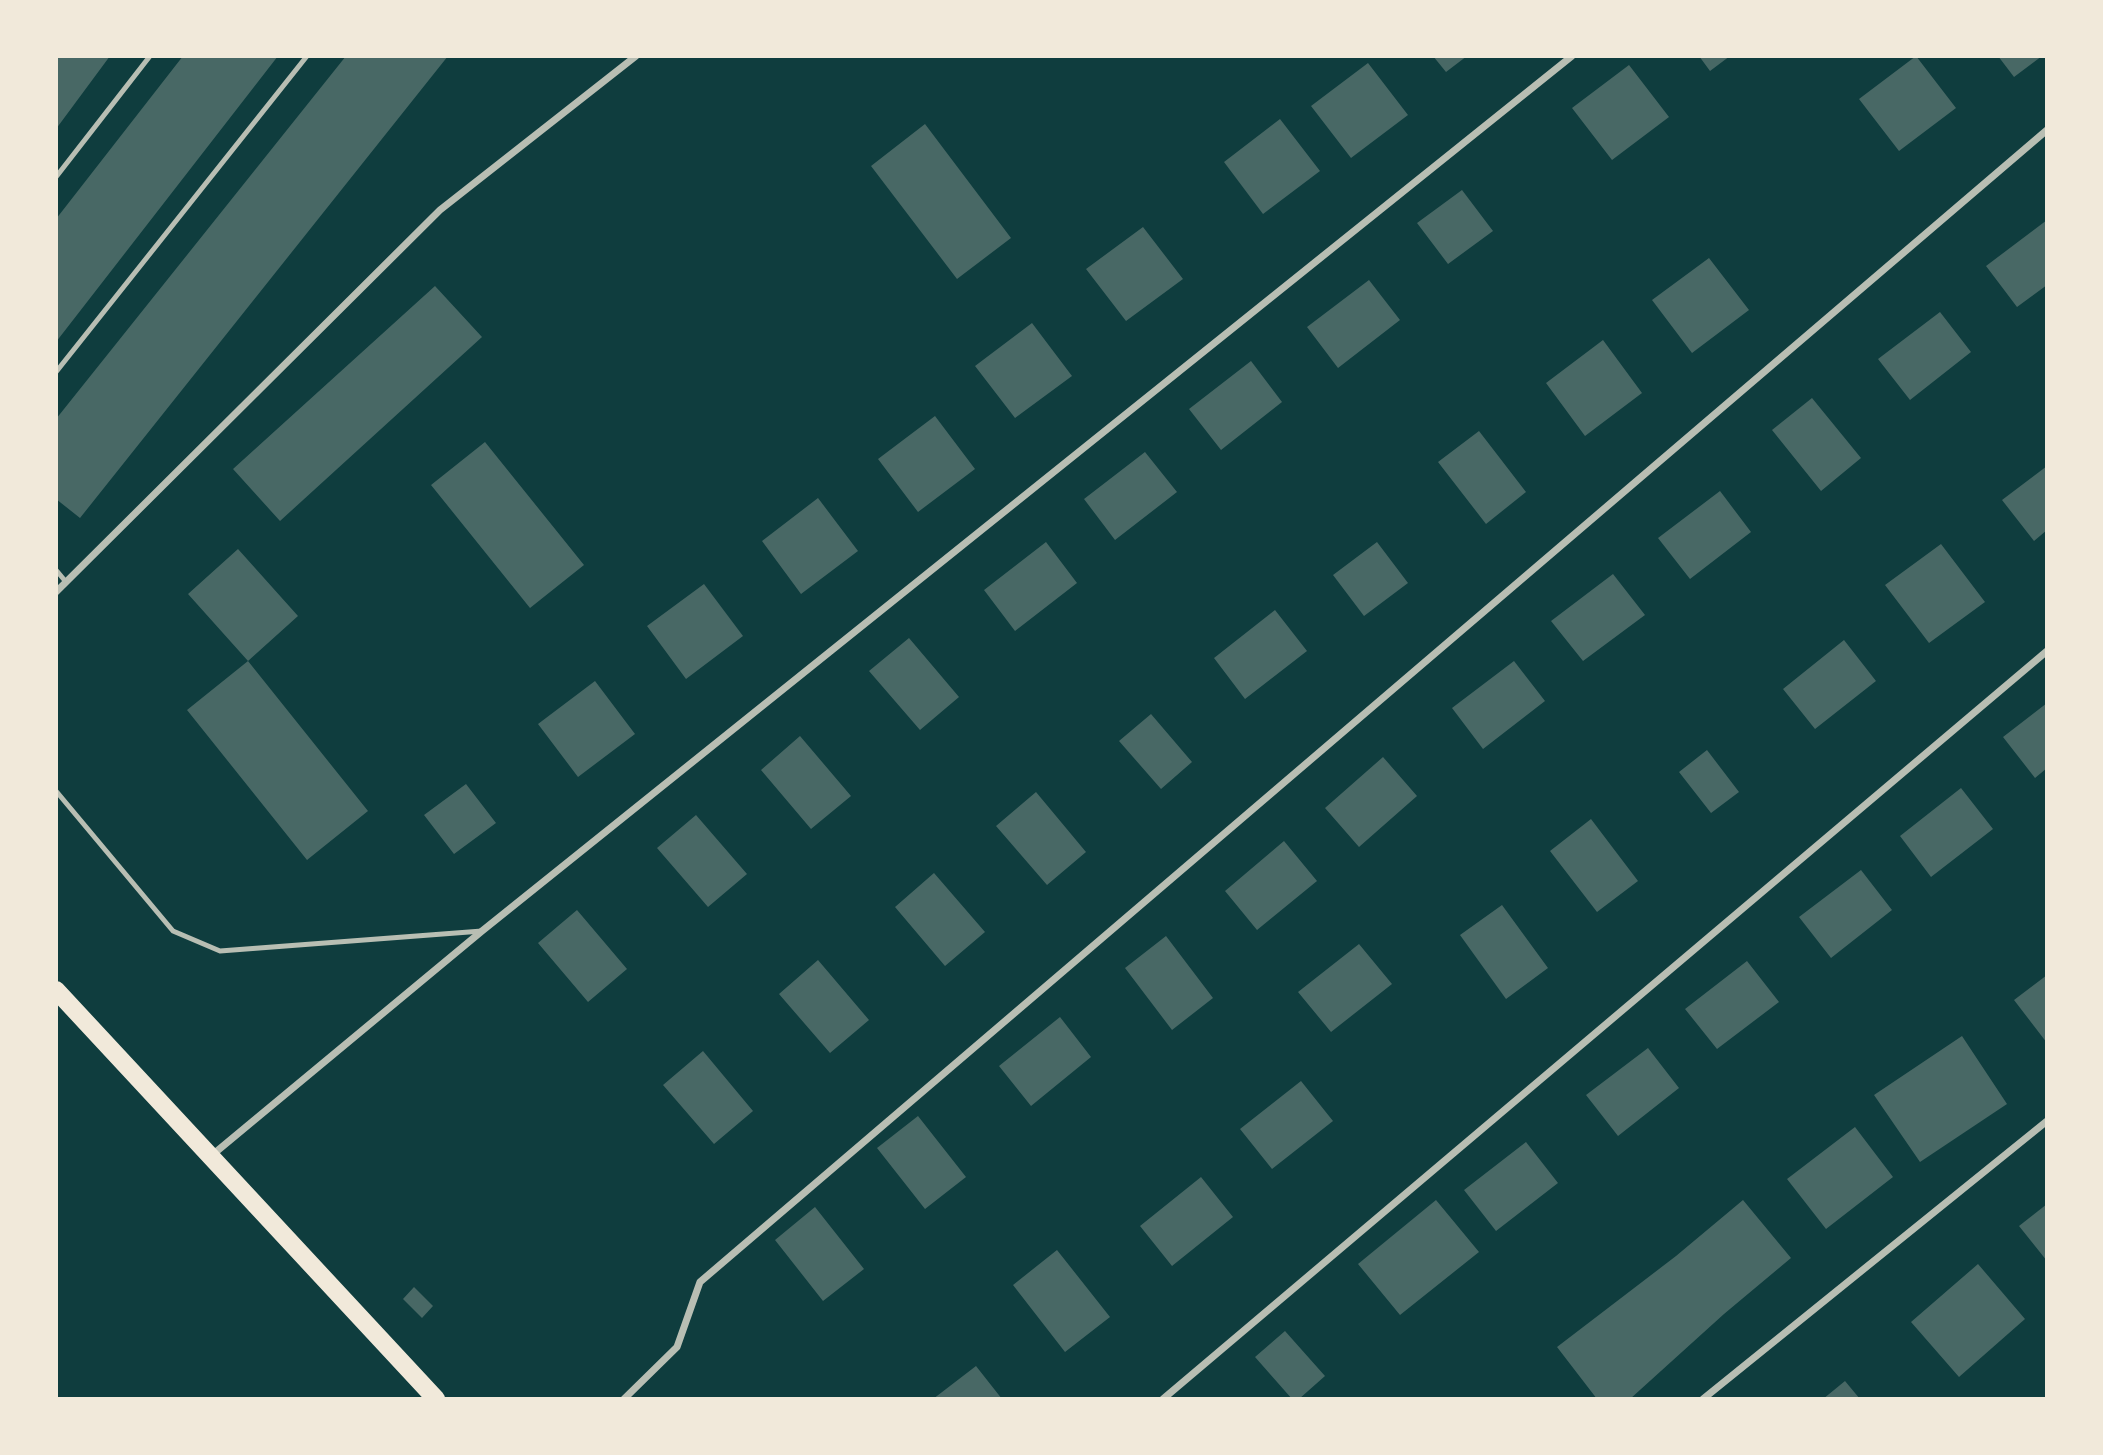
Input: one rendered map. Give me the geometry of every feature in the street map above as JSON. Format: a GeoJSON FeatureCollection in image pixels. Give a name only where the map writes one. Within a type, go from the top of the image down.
{"type":"FeatureCollection","features":[{"type":"Feature","properties":{"kind":"main road"},"geometry":{"type":"LineString","coordinates":[[56,990],[436,1399]]}},
{"type":"Feature","properties":{"kind":"street"},"geometry":{"type":"LineString","coordinates":[[56,592],[440,210],[636,56]]}},
{"type":"Feature","properties":{"kind":"street"},"geometry":{"type":"LineString","coordinates":[[211,1157],[482,931],[1572,56]]}},
{"type":"Feature","properties":{"kind":"street"},"geometry":{"type":"LineString","coordinates":[[624,1399],[677,1347],[699,1282],[2047,130]]}},
{"type":"Feature","properties":{"kind":"street"},"geometry":{"type":"LineString","coordinates":[[1163,1399],[2047,651]]}},
{"type":"Feature","properties":{"kind":"street"},"geometry":{"type":"LineString","coordinates":[[1703,1399],[2047,1121]]}},
{"type":"Feature","properties":{"kind":"lane"},"geometry":{"type":"LineString","coordinates":[[56,177],[150,56]]}},
{"type":"Feature","properties":{"kind":"lane"},"geometry":{"type":"LineString","coordinates":[[56,372],[307,56]]}},
{"type":"Feature","properties":{"kind":"lane"},"geometry":{"type":"LineString","coordinates":[[56,570],[66,582]]}},
{"type":"Feature","properties":{"kind":"lane"},"geometry":{"type":"LineString","coordinates":[[56,791],[173,931],[220,951],[482,931]]}},
{"type":"Feature","properties":{"kind":"building"},"geometry":{"type":"Polygon","coordinates":[[[56,56],[110,56],[56,129],[56,56]]]}},
{"type":"Feature","properties":{"kind":"building"},"geometry":{"type":"Polygon","coordinates":[[[183,56],[278,56],[56,342],[56,219],[183,56]]]}},
{"type":"Feature","properties":{"kind":"building"},"geometry":{"type":"Polygon","coordinates":[[[346,56],[448,56],[80,518],[56,499],[56,419],[346,56]]]}},
{"type":"Feature","properties":{"kind":"building"},"geometry":{"type":"Polygon","coordinates":[[[1433,56],[1467,56],[1446,72],[1433,56]]]}},
{"type":"Feature","properties":{"kind":"building"},"geometry":{"type":"Polygon","coordinates":[[[1699,56],[1730,56],[1710,71],[1699,56]]]}},
{"type":"Feature","properties":{"kind":"building"},"geometry":{"type":"Polygon","coordinates":[[[1916,56],[1956,108],[1899,151],[1859,99],[1916,56]]]}},
{"type":"Feature","properties":{"kind":"building"},"geometry":{"type":"Polygon","coordinates":[[[1998,56],[2042,56],[2014,77],[1998,56]]]}},
{"type":"Feature","properties":{"kind":"building"},"geometry":{"type":"Polygon","coordinates":[[[1368,63],[1408,115],[1351,158],[1311,106],[1368,63]]]}},
{"type":"Feature","properties":{"kind":"building"},"geometry":{"type":"Polygon","coordinates":[[[1629,65],[1669,117],[1612,160],[1572,108],[1629,65]]]}},
{"type":"Feature","properties":{"kind":"building"},"geometry":{"type":"Polygon","coordinates":[[[1280,119],[1320,171],[1263,214],[1224,162],[1280,119]]]}},
{"type":"Feature","properties":{"kind":"building"},"geometry":{"type":"Polygon","coordinates":[[[925,124],[1011,238],[957,279],[871,166],[925,124]]]}},
{"type":"Feature","properties":{"kind":"building"},"geometry":{"type":"Polygon","coordinates":[[[1462,190],[1493,231],[1448,264],[1417,223],[1462,190]]]}},
{"type":"Feature","properties":{"kind":"building"},"geometry":{"type":"Polygon","coordinates":[[[2047,220],[2047,285],[2017,307],[1986,266],[2047,220]]]}},
{"type":"Feature","properties":{"kind":"building"},"geometry":{"type":"Polygon","coordinates":[[[1143,227],[1183,279],[1126,321],[1086,269],[1143,227]]]}},
{"type":"Feature","properties":{"kind":"building"},"geometry":{"type":"Polygon","coordinates":[[[1709,258],[1749,310],[1692,353],[1652,300],[1709,258]]]}},
{"type":"Feature","properties":{"kind":"building"},"geometry":{"type":"Polygon","coordinates":[[[1369,280],[1400,320],[1338,368],[1307,327],[1369,280]]]}},
{"type":"Feature","properties":{"kind":"building"},"geometry":{"type":"Polygon","coordinates":[[[435,286],[482,337],[280,521],[233,469],[435,286]]]}},
{"type":"Feature","properties":{"kind":"building"},"geometry":{"type":"Polygon","coordinates":[[[1940,312],[1971,352],[1910,400],[1878,359],[1940,312]]]}},
{"type":"Feature","properties":{"kind":"building"},"geometry":{"type":"Polygon","coordinates":[[[1032,323],[1072,376],[1015,418],[975,366],[1032,323]]]}},
{"type":"Feature","properties":{"kind":"building"},"geometry":{"type":"Polygon","coordinates":[[[1603,340],[1642,393],[1585,436],[1546,383],[1603,340]]]}},
{"type":"Feature","properties":{"kind":"building"},"geometry":{"type":"Polygon","coordinates":[[[1251,361],[1282,402],[1221,450],[1189,409],[1251,361]]]}},
{"type":"Feature","properties":{"kind":"building"},"geometry":{"type":"Polygon","coordinates":[[[1812,398],[1861,458],[1821,491],[1772,430],[1812,398]]]}},
{"type":"Feature","properties":{"kind":"building"},"geometry":{"type":"Polygon","coordinates":[[[935,416],[975,469],[918,512],[878,459],[935,416]]]}},
{"type":"Feature","properties":{"kind":"building"},"geometry":{"type":"Polygon","coordinates":[[[1479,431],[1526,492],[1486,524],[1438,462],[1479,431]]]}},
{"type":"Feature","properties":{"kind":"building"},"geometry":{"type":"Polygon","coordinates":[[[485,442],[584,565],[530,608],[431,485],[485,442]]]}},
{"type":"Feature","properties":{"kind":"building"},"geometry":{"type":"Polygon","coordinates":[[[1145,452],[1177,492],[1115,540],[1084,499],[1145,452]]]}},
{"type":"Feature","properties":{"kind":"building"},"geometry":{"type":"Polygon","coordinates":[[[2047,466],[2047,530],[2034,541],[2002,500],[2047,466]]]}},
{"type":"Feature","properties":{"kind":"building"},"geometry":{"type":"Polygon","coordinates":[[[1720,491],[1751,532],[1690,579],[1658,538],[1720,491]]]}},
{"type":"Feature","properties":{"kind":"building"},"geometry":{"type":"Polygon","coordinates":[[[818,498],[858,551],[801,594],[762,541],[818,498]]]}},
{"type":"Feature","properties":{"kind":"building"},"geometry":{"type":"Polygon","coordinates":[[[1046,542],[1077,583],[1015,631],[984,590],[1046,542]]]}},
{"type":"Feature","properties":{"kind":"building"},"geometry":{"type":"Polygon","coordinates":[[[1377,542],[1408,583],[1364,616],[1333,575],[1377,542]]]}},
{"type":"Feature","properties":{"kind":"building"},"geometry":{"type":"Polygon","coordinates":[[[1941,544],[1985,602],[1929,643],[1885,585],[1941,544]]]}},
{"type":"Feature","properties":{"kind":"building"},"geometry":{"type":"Polygon","coordinates":[[[238,549],[298,616],[248,661],[188,594],[238,549]]]}},
{"type":"Feature","properties":{"kind":"building"},"geometry":{"type":"Polygon","coordinates":[[[1613,574],[1645,615],[1583,661],[1551,621],[1613,574]]]}},
{"type":"Feature","properties":{"kind":"building"},"geometry":{"type":"Polygon","coordinates":[[[704,584],[743,636],[686,679],[647,626],[704,584]]]}},
{"type":"Feature","properties":{"kind":"building"},"geometry":{"type":"Polygon","coordinates":[[[1275,610],[1307,651],[1245,699],[1214,658],[1275,610]]]}},
{"type":"Feature","properties":{"kind":"building"},"geometry":{"type":"Polygon","coordinates":[[[909,638],[959,697],[920,730],[869,671],[909,638]]]}},
{"type":"Feature","properties":{"kind":"building"},"geometry":{"type":"Polygon","coordinates":[[[1844,640],[1876,681],[1815,729],[1783,689],[1844,640]]]}},
{"type":"Feature","properties":{"kind":"building"},"geometry":{"type":"Polygon","coordinates":[[[248,661],[368,811],[307,860],[187,710],[248,661]]]}},
{"type":"Feature","properties":{"kind":"building"},"geometry":{"type":"Polygon","coordinates":[[[1514,661],[1545,701],[1483,749],[1452,708],[1514,661]]]}},
{"type":"Feature","properties":{"kind":"building"},"geometry":{"type":"Polygon","coordinates":[[[595,681],[635,734],[578,777],[538,724],[595,681]]]}},
{"type":"Feature","properties":{"kind":"building"},"geometry":{"type":"Polygon","coordinates":[[[2047,703],[2047,768],[2035,778],[2003,737],[2047,703]]]}},
{"type":"Feature","properties":{"kind":"building"},"geometry":{"type":"Polygon","coordinates":[[[1151,714],[1192,762],[1161,789],[1119,741],[1151,714]]]}},
{"type":"Feature","properties":{"kind":"building"},"geometry":{"type":"Polygon","coordinates":[[[800,736],[851,796],[811,829],[761,770],[800,736]]]}},
{"type":"Feature","properties":{"kind":"building"},"geometry":{"type":"Polygon","coordinates":[[[1707,750],[1739,792],[1711,813],[1679,772],[1707,750]]]}},
{"type":"Feature","properties":{"kind":"building"},"geometry":{"type":"Polygon","coordinates":[[[1383,757],[1417,796],[1359,847],[1325,808],[1383,757]]]}},
{"type":"Feature","properties":{"kind":"building"},"geometry":{"type":"Polygon","coordinates":[[[466,784],[496,823],[454,854],[424,815],[466,784]]]}},
{"type":"Feature","properties":{"kind":"building"},"geometry":{"type":"Polygon","coordinates":[[[1961,788],[1993,829],[1931,877],[1900,836],[1961,788]]]}},
{"type":"Feature","properties":{"kind":"building"},"geometry":{"type":"Polygon","coordinates":[[[1036,792],[1086,852],[1047,885],[996,826],[1036,792]]]}},
{"type":"Feature","properties":{"kind":"building"},"geometry":{"type":"Polygon","coordinates":[[[696,815],[747,874],[708,907],[657,848],[696,815]]]}},
{"type":"Feature","properties":{"kind":"building"},"geometry":{"type":"Polygon","coordinates":[[[1591,819],[1638,881],[1597,912],[1550,851],[1591,819]]]}},
{"type":"Feature","properties":{"kind":"building"},"geometry":{"type":"Polygon","coordinates":[[[1284,841],[1317,881],[1257,930],[1225,891],[1284,841]]]}},
{"type":"Feature","properties":{"kind":"building"},"geometry":{"type":"Polygon","coordinates":[[[1861,870],[1892,910],[1831,958],[1799,917],[1861,870]]]}},
{"type":"Feature","properties":{"kind":"building"},"geometry":{"type":"Polygon","coordinates":[[[934,873],[985,932],[945,966],[895,907],[934,873]]]}},
{"type":"Feature","properties":{"kind":"building"},"geometry":{"type":"Polygon","coordinates":[[[1502,905],[1548,968],[1506,999],[1460,935],[1502,905]]]}},
{"type":"Feature","properties":{"kind":"building"},"geometry":{"type":"Polygon","coordinates":[[[577,910],[627,969],[588,1002],[538,943],[577,910]]]}},
{"type":"Feature","properties":{"kind":"building"},"geometry":{"type":"Polygon","coordinates":[[[1166,936],[1213,998],[1172,1030],[1125,968],[1166,936]]]}},
{"type":"Feature","properties":{"kind":"building"},"geometry":{"type":"Polygon","coordinates":[[[1359,944],[1392,984],[1331,1032],[1298,992],[1359,944]]]}},
{"type":"Feature","properties":{"kind":"building"},"geometry":{"type":"Polygon","coordinates":[[[818,960],[869,1020],[830,1053],[779,994],[818,960]]]}},
{"type":"Feature","properties":{"kind":"building"},"geometry":{"type":"Polygon","coordinates":[[[1747,961],[1779,1002],[1717,1049],[1685,1009],[1747,961]]]}},
{"type":"Feature","properties":{"kind":"building"},"geometry":{"type":"Polygon","coordinates":[[[2047,975],[2047,1043],[2014,1000],[2047,975]]]}},
{"type":"Feature","properties":{"kind":"building"},"geometry":{"type":"Polygon","coordinates":[[[1060,1017],[1091,1057],[1031,1106],[999,1066],[1060,1017]]]}},
{"type":"Feature","properties":{"kind":"building"},"geometry":{"type":"Polygon","coordinates":[[[1962,1036],[2007,1104],[1920,1162],[1874,1095],[1962,1036]]]}},
{"type":"Feature","properties":{"kind":"building"},"geometry":{"type":"Polygon","coordinates":[[[1648,1048],[1679,1088],[1618,1136],[1586,1095],[1648,1048]]]}},
{"type":"Feature","properties":{"kind":"building"},"geometry":{"type":"Polygon","coordinates":[[[703,1051],[753,1111],[714,1144],[663,1085],[703,1051]]]}},
{"type":"Feature","properties":{"kind":"building"},"geometry":{"type":"Polygon","coordinates":[[[1301,1081],[1333,1121],[1272,1169],[1240,1129],[1301,1081]]]}},
{"type":"Feature","properties":{"kind":"building"},"geometry":{"type":"Polygon","coordinates":[[[918,1116],[966,1177],[925,1209],[877,1148],[918,1116]]]}},
{"type":"Feature","properties":{"kind":"building"},"geometry":{"type":"Polygon","coordinates":[[[1855,1127],[1893,1177],[1826,1229],[1787,1179],[1855,1127]]]}},
{"type":"Feature","properties":{"kind":"building"},"geometry":{"type":"Polygon","coordinates":[[[1526,1142],[1558,1183],[1496,1231],[1464,1190],[1526,1142]]]}},
{"type":"Feature","properties":{"kind":"building"},"geometry":{"type":"Polygon","coordinates":[[[1201,1177],[1233,1217],[1172,1266],[1140,1226],[1201,1177]]]}},
{"type":"Feature","properties":{"kind":"building"},"geometry":{"type":"Polygon","coordinates":[[[1436,1200],[1479,1252],[1400,1315],[1358,1264],[1436,1200]]]}},
{"type":"Feature","properties":{"kind":"building"},"geometry":{"type":"Polygon","coordinates":[[[1743,1200],[1791,1258],[1630,1399],[1597,1399],[1557,1347],[1676,1256],[1743,1200]]]}},
{"type":"Feature","properties":{"kind":"building"},"geometry":{"type":"Polygon","coordinates":[[[2047,1204],[2047,1261],[2019,1226],[2047,1204]]]}},
{"type":"Feature","properties":{"kind":"building"},"geometry":{"type":"Polygon","coordinates":[[[815,1207],[864,1269],[823,1301],[775,1240],[815,1207]]]}},
{"type":"Feature","properties":{"kind":"building"},"geometry":{"type":"Polygon","coordinates":[[[1057,1250],[1110,1317],[1065,1352],[1013,1285],[1057,1250]]]}},
{"type":"Feature","properties":{"kind":"building"},"geometry":{"type":"Polygon","coordinates":[[[1978,1264],[2025,1319],[1959,1377],[1911,1322],[1978,1264]]]}},
{"type":"Feature","properties":{"kind":"building"},"geometry":{"type":"Polygon","coordinates":[[[414,1287],[433,1306],[422,1318],[403,1299],[414,1287]]]}},
{"type":"Feature","properties":{"kind":"building"},"geometry":{"type":"Polygon","coordinates":[[[1285,1331],[1325,1376],[1299,1399],[1292,1399],[1255,1357],[1285,1331]]]}},
{"type":"Feature","properties":{"kind":"building"},"geometry":{"type":"Polygon","coordinates":[[[976,1366],[1002,1399],[933,1399],[976,1366]]]}},
{"type":"Feature","properties":{"kind":"building"},"geometry":{"type":"Polygon","coordinates":[[[1845,1381],[1860,1399],[1823,1399],[1845,1381]]]}}]}
